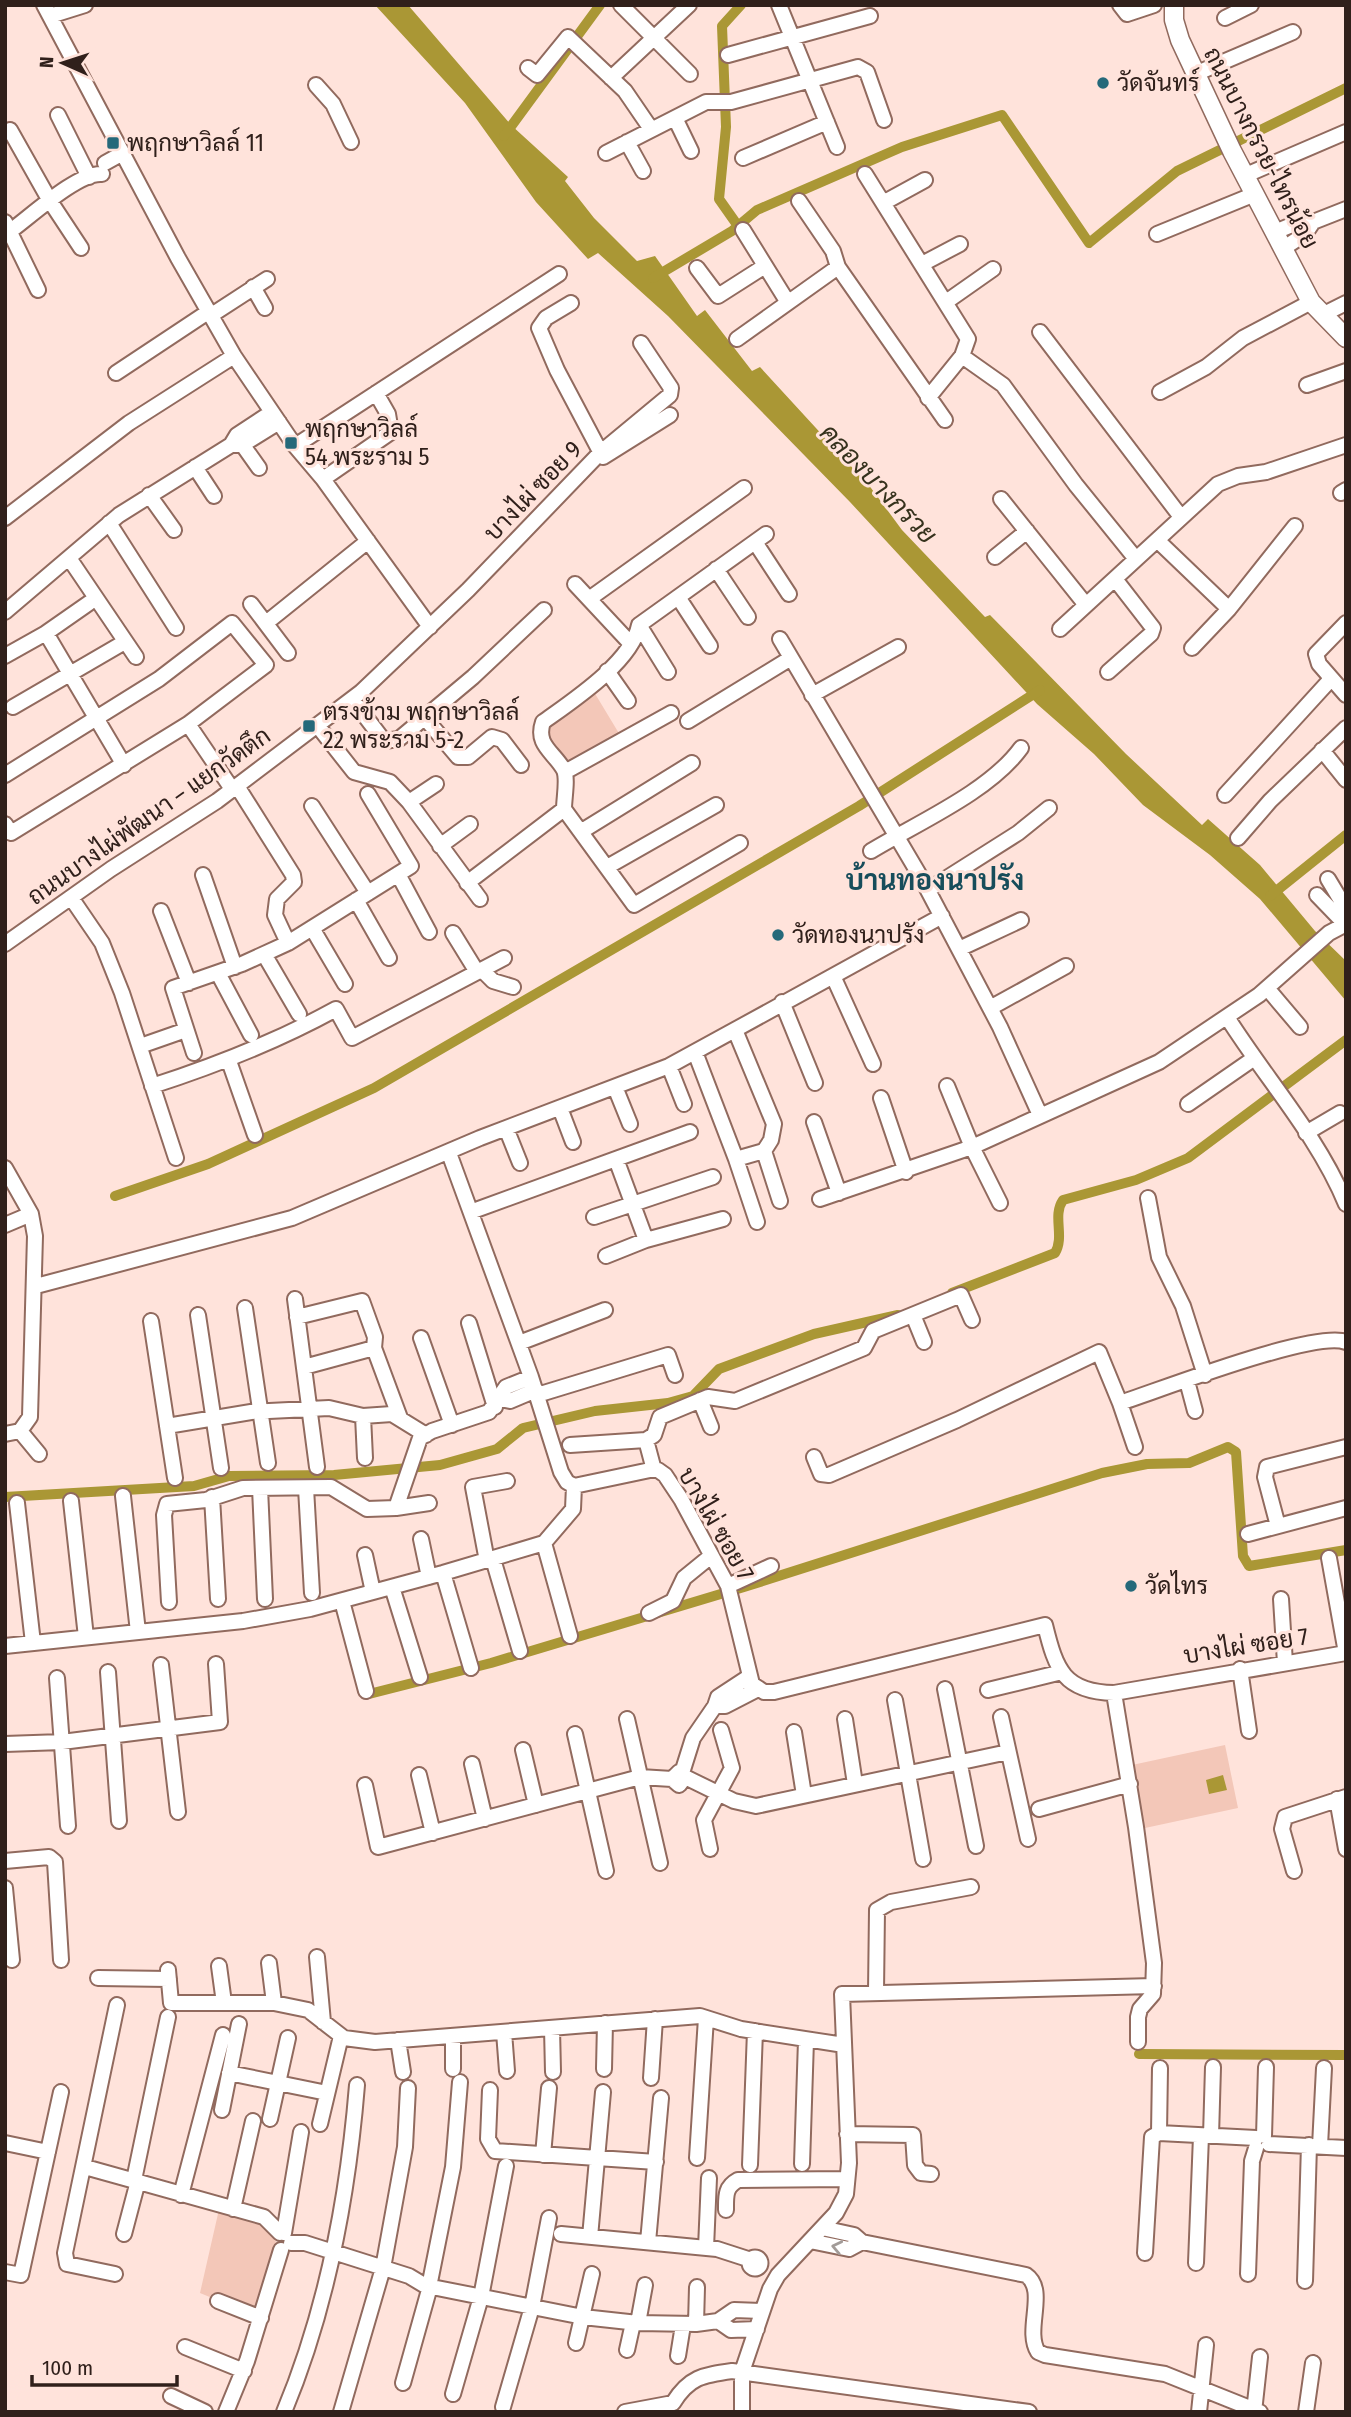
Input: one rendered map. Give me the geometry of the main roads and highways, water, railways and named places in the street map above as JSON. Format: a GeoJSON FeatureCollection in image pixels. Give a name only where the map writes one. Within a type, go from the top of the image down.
{"type":"FeatureCollection","features":[{"type":"Feature","properties":{"kind":"main road","name":"ถนนบางกรวย-ไทรน้อย"},"geometry":{"type":"LineString","coordinates":[[1174,5],[1176,30],[1229,144],[1317,309],[1346,338]]}},
{"type":"Feature","properties":{"kind":"waterway"},"geometry":{"type":"LineString","coordinates":[[504,136],[600,5]]}},
{"type":"Feature","properties":{"kind":"waterway"},"geometry":{"type":"LineString","coordinates":[[738,226],[719,199],[726,127],[722,26],[741,5]]}},
{"type":"Feature","properties":{"kind":"waterway"},"geometry":{"type":"LineString","coordinates":[[653,278],[732,231],[757,210],[902,147],[1002,115],[1089,243],[1177,171],[1346,88]]}},
{"type":"Feature","properties":{"kind":"waterway"},"geometry":{"type":"LineString","coordinates":[[115,1196],[208,1164],[374,1088],[859,806],[1040,690]]}},
{"type":"Feature","properties":{"kind":"waterway"},"geometry":{"type":"LineString","coordinates":[[1270,896],[1346,835]]}},
{"type":"Feature","properties":{"kind":"waterway"},"geometry":{"type":"LineString","coordinates":[[952,1293],[1055,1253],[1063,1200],[1136,1180],[1188,1158],[1346,1040]]}},
{"type":"Feature","properties":{"kind":"waterway"},"geometry":{"type":"LineString","coordinates":[[5,1497],[194,1486],[229,1476],[334,1475],[440,1465],[497,1449],[523,1428],[595,1411],[668,1403],[693,1396],[719,1369],[814,1334],[898,1315]]}},
{"type":"Feature","properties":{"kind":"waterway"},"geometry":{"type":"LineString","coordinates":[[369,1694],[491,1663],[744,1587],[1102,1473],[1147,1464],[1189,1463],[1228,1447],[1236,1452],[1243,1556],[1249,1566],[1346,1550]]}},
{"type":"Feature","properties":{"kind":"waterway"},"geometry":{"type":"LineString","coordinates":[[1139,2054],[1346,2055]]}},
{"type":"Feature","properties":{"kind":"place","name":"วัดจันทร์"},"geometry":{"type":"Point","coordinates":[1103,83]}},
{"type":"Feature","properties":{"kind":"place","name":"พฤกษาวิลล์ 11"},"geometry":{"type":"Point","coordinates":[113,143]}},
{"type":"Feature","properties":{"kind":"place","name":"พฤกษาวิลล์ 54 พระราม 5"},"geometry":{"type":"Point","coordinates":[291,443]}},
{"type":"Feature","properties":{"kind":"place","name":"ตรงข้าม พฤกษาวิลล์ 22 พระราม 5-2"},"geometry":{"type":"Point","coordinates":[309,726]}},
{"type":"Feature","properties":{"kind":"place","name":"วัดทองนาปรัง"},"geometry":{"type":"Point","coordinates":[778,935]}},
{"type":"Feature","properties":{"kind":"place","name":"วัดไทร"},"geometry":{"type":"Point","coordinates":[1131,1586]}},
{"type":"Feature","properties":{"kind":"district","name":"บ้านทองนาปรัง"},"geometry":{"type":"Point","coordinates":[935,880]}},
{"type":"Feature","properties":{"kind":"water label","name":"คลองบางกรวย"},"geometry":{"type":"Point","coordinates":[878,484]}}]}
